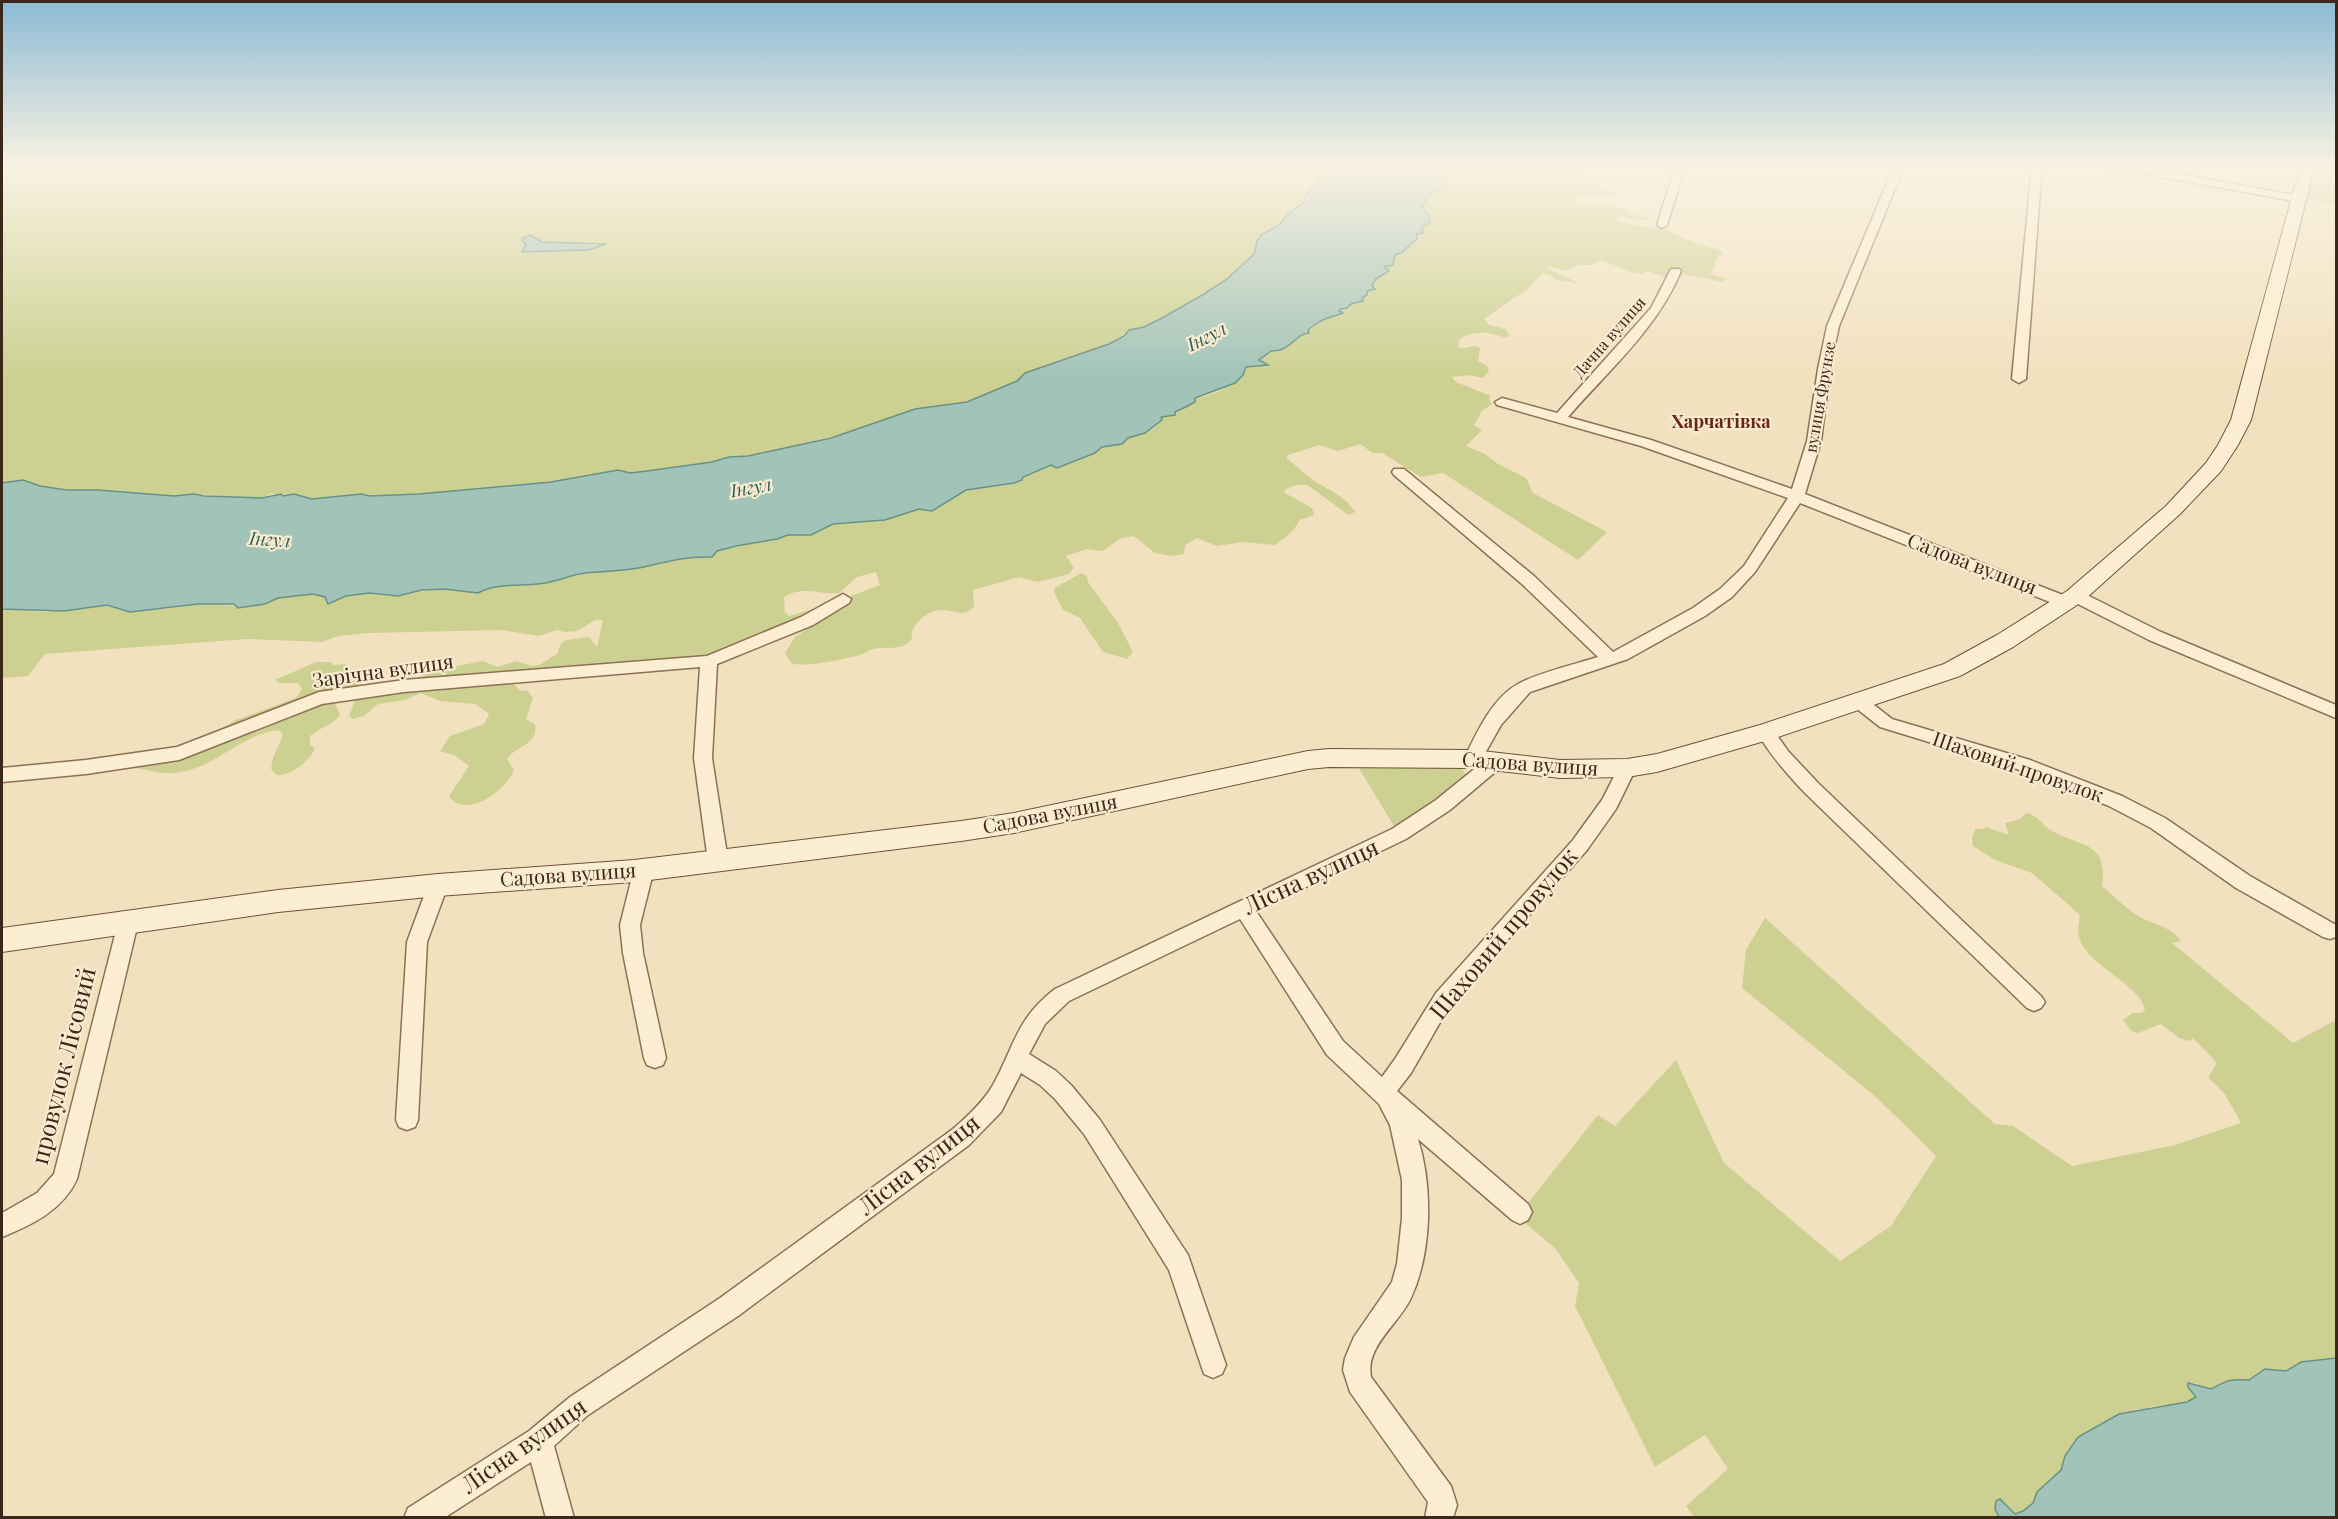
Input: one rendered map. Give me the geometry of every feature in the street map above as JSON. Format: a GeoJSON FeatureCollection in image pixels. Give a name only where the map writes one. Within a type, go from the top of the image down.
{"type":"FeatureCollection","features":[{"type":"Feature","properties":{"kind":"street","name":"вулиця Фрунзе"},"geometry":{"type":"LineString","coordinates":[[1484,760],[1484,735],[1512,698],[1524,688],[1610,659],[1699,612],[1726,593],[1750,569],[1797,496],[1814,441],[1824,369],[1833,326],[1872,235]]}},
{"type":"Feature","properties":{"kind":"street"},"geometry":{"type":"LineString","coordinates":[[2019,379],[2031,235]]}},
{"type":"Feature","properties":{"kind":"street","name":"Садова вулиця"},"geometry":{"type":"LineString","coordinates":[[2,940],[278,901],[438,885],[644,869],[1014,823],[1308,760],[1329,758],[1484,760],[1560,769],[1627,768],[1657,763],[1766,732],[1952,670],[2005,641],[2070,599],[2174,510],[2214,467],[2241,420],[2290,235]]}},
{"type":"Feature","properties":{"kind":"street","name":"Дачна вулиця"},"geometry":{"type":"LineString","coordinates":[[1559,419],[1656,310],[1675,271]]}},
{"type":"Feature","properties":{"kind":"street","name":"Садова вулиця"},"geometry":{"type":"LineString","coordinates":[[1502,402],[1646,443],[1797,496],[2070,599],[2337,712]]}},
{"type":"Feature","properties":{"kind":"street"},"geometry":{"type":"LineString","coordinates":[[1399,472],[1528,580],[1610,659]]}},
{"type":"Feature","properties":{"kind":"street","name":"Зарічна вулиця"},"geometry":{"type":"LineString","coordinates":[[2,775],[86,767],[179,753],[319,698],[404,686],[709,661],[807,621],[843,599]]}},
{"type":"Feature","properties":{"kind":"street"},"geometry":{"type":"LineString","coordinates":[[709,661],[703,758],[718,861]]}},
{"type":"Feature","properties":{"kind":"street","name":"Шаховий провулок"},"geometry":{"type":"LineString","coordinates":[[1858,701],[1886,723],[1993,754],[2086,787],[2117,802],[2170,830],[2244,882],[2330,931]]}},
{"type":"Feature","properties":{"kind":"street"},"geometry":{"type":"LineString","coordinates":[[1766,732],[1776,748],[1855,831],[2034,1002]]}},
{"type":"Feature","properties":{"kind":"street","name":"Лісна вулиця"},"geometry":{"type":"LineString","coordinates":[[418,1518],[539,1441],[579,1406],[729,1307],[961,1137],[992,1106],[1036,1016],[1062,995],[1400,834],[1443,805],[1484,760]]}},
{"type":"Feature","properties":{"kind":"street","name":"Шаховий провулок"},"geometry":{"type":"LineString","coordinates":[[1384,1091],[1403,1066],[1443,999],[1580,845],[1609,804],[1627,768]]}},
{"type":"Feature","properties":{"kind":"street"},"geometry":{"type":"LineString","coordinates":[[644,869],[630,926],[633,953],[655,1058]]}},
{"type":"Feature","properties":{"kind":"street"},"geometry":{"type":"LineString","coordinates":[[407,1120],[417,942],[438,885]]}},
{"type":"Feature","properties":{"kind":"street"},"geometry":{"type":"LineString","coordinates":[[1244,909],[1335,1048],[1356,1069],[1384,1091],[1419,1126],[1520,1212]]}},
{"type":"Feature","properties":{"kind":"street","name":"провулок Лісовий"},"geometry":{"type":"LineString","coordinates":[[2,1225],[44,1203],[54,1195],[66,1179],[128,923]]}},
{"type":"Feature","properties":{"kind":"street"},"geometry":{"type":"LineString","coordinates":[[1017,1058],[1056,1085],[1092,1127],[1179,1264],[1213,1365]]}},
{"type":"Feature","properties":{"kind":"street"},"geometry":{"type":"LineString","coordinates":[[1384,1091],[1400,1119],[1415,1175],[1416,1197],[1411,1260],[1402,1289],[1390,1311],[1366,1342],[1355,1368],[1359,1383],[1441,1496],[1443,1505],[1439,1518]]}},
{"type":"Feature","properties":{"kind":"street"},"geometry":{"type":"LineString","coordinates":[[539,1441],[560,1518]]}},
{"type":"Feature","properties":{"kind":"green space"},"geometry":{"type":"Polygon","coordinates":[[[2,235],[1261,235],[1254,254],[1227,279],[1187,305],[1144,327],[1133,328],[1109,344],[1025,373],[1018,381],[967,402],[915,409],[860,429],[748,456],[630,473],[618,470],[551,482],[419,494],[370,496],[361,494],[312,499],[299,495],[271,494],[262,498],[239,498],[194,494],[174,496],[83,491],[40,486],[23,480],[2,483],[2,235]],[[534,236],[522,241],[526,244],[522,252],[579,251],[599,247],[605,243],[542,242],[534,236]]]}},
{"type":"Feature","properties":{"kind":"green space"},"geometry":{"type":"Polygon","coordinates":[[[1417,235],[1677,235],[1720,250],[1724,254],[1718,256],[1711,274],[1726,279],[1723,282],[1682,274],[1677,281],[1647,271],[1644,274],[1633,272],[1601,260],[1593,265],[1580,265],[1566,271],[1549,266],[1548,269],[1579,283],[1555,280],[1552,276],[1542,273],[1529,288],[1484,319],[1489,325],[1506,329],[1509,336],[1504,338],[1487,333],[1474,333],[1459,341],[1458,347],[1480,348],[1478,361],[1487,366],[1489,371],[1483,378],[1469,375],[1452,377],[1456,382],[1491,396],[1489,399],[1492,404],[1482,411],[1474,425],[1482,430],[1466,446],[1485,454],[1498,464],[1526,478],[1533,493],[1607,532],[1578,560],[1443,473],[1421,477],[1382,453],[1373,453],[1360,444],[1338,451],[1319,445],[1288,455],[1286,458],[1314,481],[1345,500],[1355,512],[1348,515],[1309,486],[1290,487],[1284,490],[1285,493],[1312,508],[1314,515],[1300,520],[1292,532],[1275,545],[1242,542],[1217,546],[1197,538],[1185,545],[1184,554],[1172,556],[1155,553],[1134,536],[1119,539],[1103,551],[1087,549],[1066,556],[1074,568],[1069,574],[1037,582],[1019,577],[973,590],[974,607],[963,613],[947,610],[932,612],[921,618],[914,628],[912,638],[900,647],[873,649],[860,655],[825,662],[791,663],[785,653],[795,637],[837,609],[851,596],[880,585],[876,572],[857,577],[839,593],[804,591],[791,593],[784,597],[785,612],[789,616],[817,608],[821,610],[739,642],[713,657],[512,682],[519,690],[528,691],[533,698],[526,719],[535,725],[535,732],[530,741],[507,759],[514,770],[503,786],[485,800],[465,805],[456,803],[449,796],[469,766],[454,755],[440,751],[450,736],[484,724],[488,713],[475,704],[440,701],[420,693],[405,700],[378,704],[364,716],[353,719],[349,716],[357,695],[384,683],[411,681],[435,670],[483,661],[498,667],[516,661],[532,666],[539,665],[557,654],[561,644],[566,640],[589,637],[597,647],[603,620],[595,620],[577,631],[557,630],[539,636],[502,630],[369,633],[338,636],[322,642],[247,639],[45,654],[28,676],[2,678],[2,609],[46,612],[107,605],[120,610],[167,609],[198,604],[244,606],[265,604],[278,598],[313,594],[326,597],[332,603],[338,598],[355,594],[398,596],[438,589],[481,592],[508,584],[548,583],[583,574],[642,568],[698,555],[710,557],[721,549],[780,538],[785,535],[800,533],[808,535],[833,524],[885,520],[919,509],[932,511],[966,490],[1013,482],[1041,468],[1051,465],[1058,467],[1095,453],[1102,447],[1122,444],[1128,438],[1152,430],[1162,420],[1161,417],[1175,415],[1175,412],[1194,403],[1195,399],[1232,384],[1246,367],[1268,365],[1259,360],[1271,351],[1289,346],[1304,333],[1308,333],[1312,326],[1320,321],[1343,313],[1339,311],[1341,309],[1363,301],[1361,299],[1367,295],[1366,292],[1376,279],[1384,275],[1384,267],[1393,265],[1395,255],[1401,253],[1417,239],[1417,235]]]}},
{"type":"Feature","properties":{"kind":"green space"},"geometry":{"type":"Polygon","coordinates":[[[1081,573],[1087,576],[1088,582],[1118,623],[1133,652],[1127,659],[1103,652],[1080,618],[1063,610],[1054,592],[1055,588],[1081,573]]]}},
{"type":"Feature","properties":{"kind":"green space"},"geometry":{"type":"Polygon","coordinates":[[[316,662],[345,664],[361,677],[357,687],[324,703],[335,702],[340,715],[310,736],[310,745],[315,748],[313,753],[294,770],[277,775],[271,769],[283,735],[279,730],[247,740],[203,765],[187,771],[170,773],[135,767],[136,764],[220,732],[222,728],[236,720],[296,698],[302,689],[298,683],[279,683],[275,680],[316,662]]]}},
{"type":"Feature","properties":{"kind":"green space"},"geometry":{"type":"Polygon","coordinates":[[[1355,762],[1459,766],[1465,773],[1465,778],[1397,831],[1355,762]]]}},
{"type":"Feature","properties":{"kind":"green space"},"geometry":{"type":"Polygon","coordinates":[[[2026,813],[2034,816],[2052,831],[2097,853],[2103,871],[2102,886],[2135,914],[2162,926],[2177,936],[2181,941],[2172,943],[2293,1043],[2336,1020],[2336,1358],[2301,1362],[2287,1371],[2265,1369],[2249,1380],[2229,1381],[2211,1389],[2205,1389],[2195,1383],[2191,1389],[2196,1397],[2177,1404],[2138,1409],[2078,1437],[2065,1456],[2061,1470],[2037,1492],[2033,1503],[2015,1514],[2004,1502],[1995,1509],[1999,1517],[1694,1517],[1686,1506],[1728,1469],[1705,1435],[1655,1467],[1575,1306],[1579,1283],[1555,1248],[1519,1218],[1523,1209],[1598,1115],[1615,1126],[1676,1060],[1724,1163],[1840,1261],[1891,1226],[1936,1156],[1876,1097],[1742,988],[1746,950],[1765,918],[1995,1124],[2013,1126],[2072,1166],[2175,1145],[2241,1123],[2225,1094],[2208,1077],[2217,1063],[2193,1038],[2190,1041],[2179,1038],[2161,1024],[2138,1033],[2131,1031],[2123,1020],[2133,1013],[2142,1013],[2145,1010],[2141,1000],[2124,983],[2092,958],[2084,948],[2078,934],[2079,914],[2032,873],[1995,860],[1973,846],[1972,839],[1975,829],[1986,827],[2009,835],[2005,823],[2020,819],[2026,813]]]}},
{"type":"Feature","properties":{"kind":"water"},"geometry":{"type":"Polygon","coordinates":[[[531,235],[542,242],[606,244],[589,250],[522,252],[526,244],[522,238],[531,235]]]}},
{"type":"Feature","properties":{"kind":"water","name":"Інгул"},"geometry":{"type":"Polygon","coordinates":[[[1261,235],[1417,235],[1417,239],[1401,253],[1395,255],[1393,265],[1384,267],[1389,271],[1376,279],[1372,286],[1375,289],[1367,291],[1367,295],[1362,298],[1363,301],[1341,309],[1339,311],[1343,313],[1320,321],[1308,330],[1309,333],[1300,336],[1283,349],[1271,351],[1259,360],[1268,365],[1246,367],[1243,375],[1235,383],[1195,398],[1195,402],[1175,412],[1175,415],[1161,417],[1162,420],[1145,433],[1128,438],[1122,444],[1102,447],[1095,453],[1057,468],[1051,465],[1014,483],[966,490],[932,511],[919,509],[885,520],[833,524],[811,535],[788,535],[736,546],[717,551],[712,557],[686,558],[637,568],[585,573],[545,583],[494,587],[478,593],[444,589],[422,590],[398,596],[369,593],[346,596],[328,604],[325,597],[313,594],[278,598],[265,604],[238,608],[234,604],[198,604],[130,612],[107,605],[64,611],[2,609],[2,483],[23,480],[40,486],[67,490],[174,496],[194,494],[262,498],[294,494],[312,499],[361,494],[370,496],[419,494],[551,482],[618,470],[630,473],[748,456],[831,438],[915,409],[967,402],[1017,381],[1025,373],[1109,344],[1124,336],[1129,330],[1144,327],[1162,318],[1227,279],[1254,254],[1261,235]]]}},
{"type":"Feature","properties":{"kind":"water"},"geometry":{"type":"Polygon","coordinates":[[[2336,1358],[2336,1517],[1999,1517],[1995,1509],[1996,1501],[2000,1499],[2015,1514],[2023,1511],[2033,1503],[2037,1492],[2061,1470],[2065,1456],[2078,1437],[2119,1414],[2187,1402],[2196,1397],[2188,1387],[2188,1383],[2211,1389],[2228,1381],[2249,1380],[2265,1369],[2286,1371],[2301,1362],[2336,1358]]]}},
{"type":"Feature","properties":{"kind":"district","name":"Харчатівка"},"geometry":{"type":"Point","coordinates":[1721,422]}}]}
